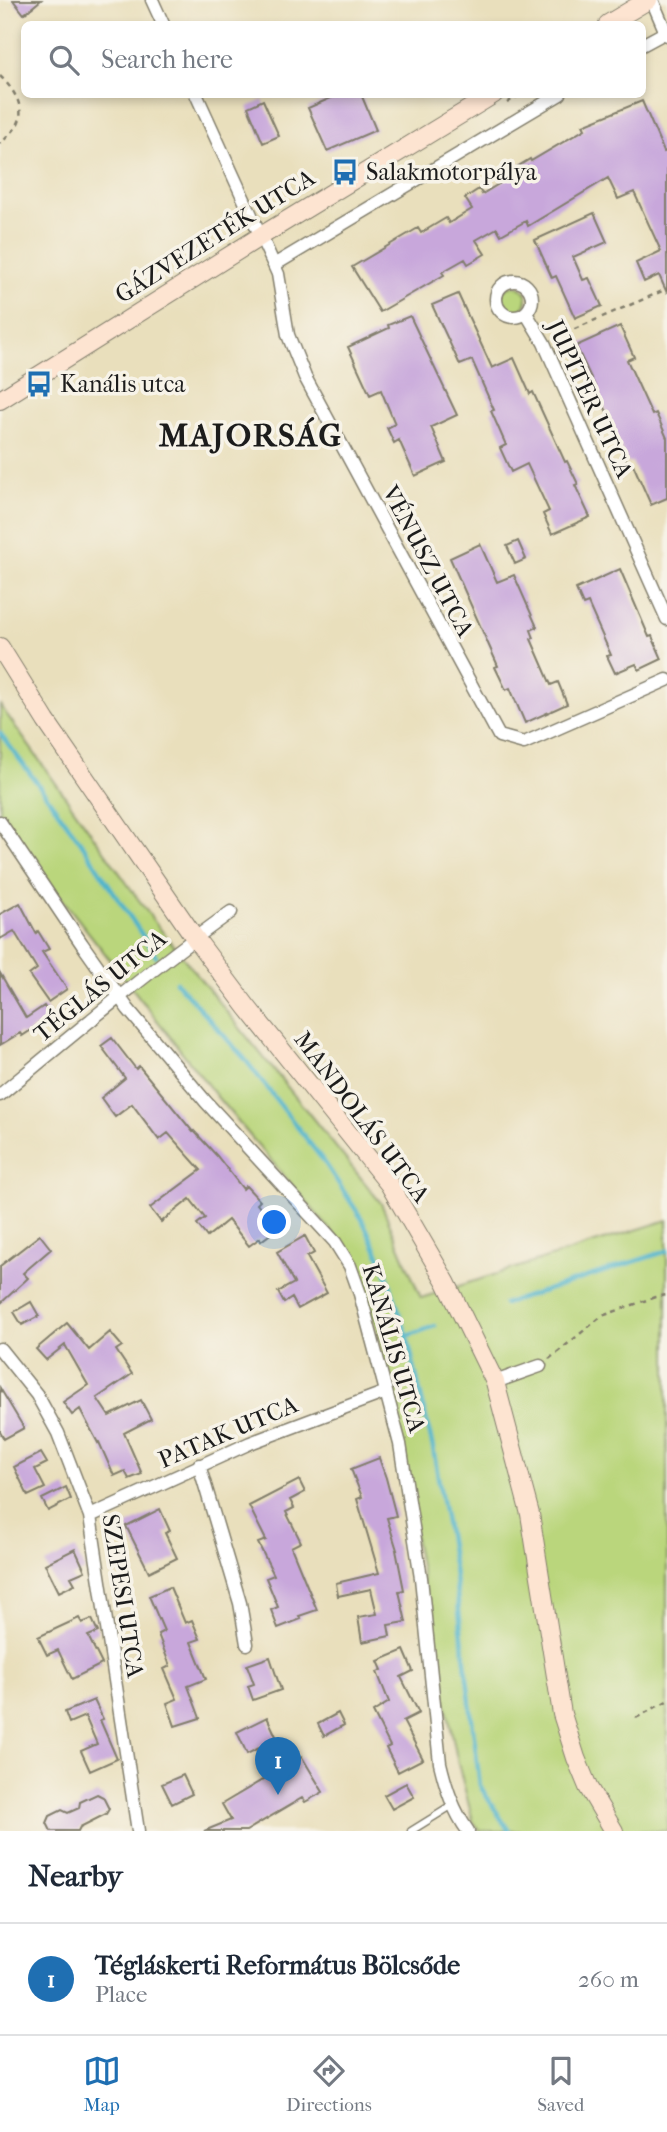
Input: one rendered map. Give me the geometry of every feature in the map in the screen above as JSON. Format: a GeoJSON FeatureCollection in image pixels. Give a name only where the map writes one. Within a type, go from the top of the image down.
{"type":"FeatureCollection","features":[{"type":"Feature","properties":{"kind":"street"},"geometry":{"type":"LineString","coordinates":[[152,0],[162,21]]}},
{"type":"Feature","properties":{"kind":"street"},"geometry":{"type":"LineString","coordinates":[[613,21],[650,0],[666,33],[646,43]]}},
{"type":"Feature","properties":{"kind":"street","name":"VÉNUSZ UTCA"},"geometry":{"type":"LineString","coordinates":[[198,98],[278,274],[288,335],[305,377],[499,736],[524,743],[667,680]]}},
{"type":"Feature","properties":{"kind":"street","name":"GÁZVEZETÉK UTCA"},"geometry":{"type":"LineString","coordinates":[[0,400],[487,98]]}},
{"type":"Feature","properties":{"kind":"street"},"geometry":{"type":"LineString","coordinates":[[274,265],[553,98]]}},
{"type":"Feature","properties":{"kind":"street","name":"JUPITER UTCA"},"geometry":{"type":"LineString","coordinates":[[526,313],[544,343],[667,619]]}},
{"type":"Feature","properties":{"kind":"street","name":"MANDOLÁS UTCA"},"geometry":{"type":"LineString","coordinates":[[0,647],[46,721],[195,938],[389,1184],[446,1282],[495,1382],[530,1514],[562,1714],[588,1787],[614,1831]]}},
{"type":"Feature","properties":{"kind":"street","name":"KANÁLIS UTCA"},"geometry":{"type":"LineString","coordinates":[[0,822],[119,997],[206,1102],[335,1242],[350,1266],[400,1444],[414,1528],[440,1763],[447,1792],[468,1831]]}},
{"type":"Feature","properties":{"kind":"street","name":"TÉGLÁS UTCA"},"geometry":{"type":"LineString","coordinates":[[0,1094],[119,997],[231,912]]}},
{"type":"Feature","properties":{"kind":"street","name":"SZEPESI UTCA"},"geometry":{"type":"LineString","coordinates":[[0,1349],[37,1395],[58,1433],[90,1516],[138,1831]]}},
{"type":"Feature","properties":{"kind":"street"},"geometry":{"type":"LineString","coordinates":[[495,1382],[540,1366]]}},
{"type":"Feature","properties":{"kind":"street","name":"PATAK UTCA"},"geometry":{"type":"LineString","coordinates":[[90,1516],[274,1433],[386,1392]]}},
{"type":"Feature","properties":{"kind":"street"},"geometry":{"type":"LineString","coordinates":[[199,1465],[240,1603],[247,1643]]}},
{"type":"Feature","properties":{"kind":"lane"},"geometry":{"type":"LineString","coordinates":[[411,1831],[453,1805]]}},
{"type":"Feature","properties":{"kind":"path"},"geometry":{"type":"LineString","coordinates":[[0,76],[16,97],[21,112],[16,128],[0,144]]}},
{"type":"Feature","properties":{"kind":"path"},"geometry":{"type":"LineString","coordinates":[[544,343],[667,289]]}},
{"type":"Feature","properties":{"kind":"path"},"geometry":{"type":"LineString","coordinates":[[540,1366],[602,1316],[667,1295]]}},
{"type":"Feature","properties":{"kind":"path"},"geometry":{"type":"LineString","coordinates":[[636,1718],[667,1701]]}},
{"type":"Feature","properties":{"kind":"green space"},"geometry":{"type":"Polygon","coordinates":[[[514,286],[523,290],[527,299],[523,308],[514,312],[505,308],[501,299],[505,290],[514,286]]]}},
{"type":"Feature","properties":{"kind":"green space"},"geometry":{"type":"Polygon","coordinates":[[[0,705],[156,924],[381,1203],[421,1298],[667,1220],[667,1831],[480,1831],[473,1821],[457,1759],[432,1634],[379,1334],[348,1251],[218,1098],[3,823],[0,816],[0,705]]]}},
{"type":"Feature","properties":{"kind":"building"},"geometry":{"type":"Polygon","coordinates":[[[13,0],[41,0],[24,14],[13,0]]]}},
{"type":"Feature","properties":{"kind":"building"},"geometry":{"type":"Polygon","coordinates":[[[331,98],[363,98],[376,130],[327,151],[308,108],[331,98]]]}},
{"type":"Feature","properties":{"kind":"building"},"geometry":{"type":"Polygon","coordinates":[[[263,100],[279,136],[263,143],[248,107],[263,100]]]}},
{"type":"Feature","properties":{"kind":"building"},"geometry":{"type":"Polygon","coordinates":[[[642,101],[664,152],[667,151],[667,293],[659,275],[644,282],[636,263],[661,251],[634,192],[618,199],[608,178],[528,226],[526,221],[501,235],[497,228],[476,240],[485,254],[468,264],[465,259],[442,272],[444,275],[380,312],[352,267],[418,228],[421,233],[446,218],[449,223],[472,209],[465,198],[479,189],[482,194],[510,177],[507,173],[585,129],[583,125],[642,101]]]}},
{"type":"Feature","properties":{"kind":"building"},"geometry":{"type":"Polygon","coordinates":[[[594,213],[607,242],[573,257],[583,280],[589,278],[602,306],[575,318],[556,276],[552,278],[535,240],[594,213]]]}},
{"type":"Feature","properties":{"kind":"building"},"geometry":{"type":"Polygon","coordinates":[[[458,294],[492,368],[514,358],[578,484],[575,485],[590,517],[552,534],[543,514],[549,511],[527,464],[511,472],[500,448],[506,445],[491,411],[494,410],[472,360],[460,365],[432,305],[458,294]]]}},
{"type":"Feature","properties":{"kind":"building"},"geometry":{"type":"Polygon","coordinates":[[[410,316],[457,415],[431,427],[446,462],[415,476],[399,440],[394,443],[387,428],[395,424],[381,390],[370,395],[348,347],[410,316]]]}},
{"type":"Feature","properties":{"kind":"building"},"geometry":{"type":"Polygon","coordinates":[[[620,326],[634,357],[627,360],[652,415],[656,413],[667,438],[667,498],[651,505],[632,462],[628,463],[576,346],[620,326]]]}},
{"type":"Feature","properties":{"kind":"building"},"geometry":{"type":"Polygon","coordinates":[[[518,541],[526,559],[515,564],[507,546],[518,541]]]}},
{"type":"Feature","properties":{"kind":"building"},"geometry":{"type":"Polygon","coordinates":[[[480,544],[497,582],[514,575],[537,627],[531,630],[534,638],[531,639],[551,685],[558,682],[567,704],[525,723],[510,688],[506,690],[495,667],[498,666],[450,558],[480,544]]]}},
{"type":"Feature","properties":{"kind":"building"},"geometry":{"type":"Polygon","coordinates":[[[620,569],[649,637],[652,636],[662,659],[639,670],[636,664],[615,673],[607,656],[611,655],[588,603],[583,605],[576,589],[620,569]]]}},
{"type":"Feature","properties":{"kind":"building"},"geometry":{"type":"Polygon","coordinates":[[[20,903],[36,933],[38,931],[49,949],[42,952],[67,989],[48,1002],[29,975],[37,969],[14,931],[0,939],[0,914],[20,903]]]}},
{"type":"Feature","properties":{"kind":"building"},"geometry":{"type":"Polygon","coordinates":[[[0,973],[26,1018],[44,1006],[51,1017],[22,1036],[20,1033],[0,1045],[0,973]]]}},
{"type":"Feature","properties":{"kind":"building"},"geometry":{"type":"Polygon","coordinates":[[[112,1038],[136,1069],[139,1066],[243,1189],[246,1186],[260,1201],[257,1204],[277,1229],[249,1246],[228,1220],[207,1237],[197,1224],[205,1218],[190,1199],[161,1222],[150,1208],[201,1170],[168,1133],[159,1140],[132,1104],[115,1117],[101,1098],[125,1078],[101,1046],[112,1038]]]}},
{"type":"Feature","properties":{"kind":"building"},"geometry":{"type":"Polygon","coordinates":[[[40,1235],[51,1249],[23,1273],[28,1278],[0,1304],[0,1266],[40,1235]]]}},
{"type":"Feature","properties":{"kind":"building"},"geometry":{"type":"Polygon","coordinates":[[[305,1236],[314,1253],[307,1257],[327,1293],[298,1309],[292,1298],[284,1303],[278,1292],[294,1283],[277,1252],[305,1236]]]}},
{"type":"Feature","properties":{"kind":"building"},"geometry":{"type":"Polygon","coordinates":[[[31,1302],[39,1316],[22,1325],[14,1312],[31,1302]]]}},
{"type":"Feature","properties":{"kind":"building"},"geometry":{"type":"Polygon","coordinates":[[[67,1323],[89,1350],[110,1332],[122,1346],[116,1350],[132,1374],[97,1398],[109,1416],[141,1400],[151,1419],[124,1433],[142,1474],[129,1479],[125,1471],[114,1476],[80,1409],[72,1415],[63,1402],[88,1385],[65,1345],[46,1360],[36,1349],[67,1323]]]}},
{"type":"Feature","properties":{"kind":"building"},"geometry":{"type":"Polygon","coordinates":[[[0,1388],[24,1428],[4,1439],[0,1432],[0,1388]]]}},
{"type":"Feature","properties":{"kind":"building"},"geometry":{"type":"Polygon","coordinates":[[[41,1453],[47,1463],[35,1469],[45,1488],[28,1496],[14,1467],[41,1453]]]}},
{"type":"Feature","properties":{"kind":"building"},"geometry":{"type":"Polygon","coordinates":[[[379,1458],[396,1516],[387,1518],[397,1550],[404,1590],[399,1591],[406,1622],[388,1625],[390,1636],[362,1642],[358,1617],[377,1614],[371,1589],[338,1596],[336,1583],[379,1573],[357,1499],[362,1497],[351,1469],[379,1458]]]}},
{"type":"Feature","properties":{"kind":"building"},"geometry":{"type":"Polygon","coordinates":[[[299,1480],[305,1492],[290,1500],[294,1508],[286,1512],[301,1542],[291,1547],[317,1610],[278,1628],[271,1610],[278,1607],[266,1578],[274,1575],[258,1543],[266,1540],[249,1506],[299,1480]]]}},
{"type":"Feature","properties":{"kind":"building"},"geometry":{"type":"Polygon","coordinates":[[[66,1487],[71,1499],[48,1511],[42,1499],[66,1487]]]}},
{"type":"Feature","properties":{"kind":"building"},"geometry":{"type":"Polygon","coordinates":[[[160,1509],[170,1531],[165,1533],[177,1558],[149,1572],[126,1526],[160,1509]]]}},
{"type":"Feature","properties":{"kind":"building"},"geometry":{"type":"Polygon","coordinates":[[[75,1549],[85,1571],[71,1577],[75,1584],[59,1592],[45,1564],[75,1549]]]}},
{"type":"Feature","properties":{"kind":"building"},"geometry":{"type":"Polygon","coordinates":[[[170,1587],[185,1623],[192,1620],[200,1639],[191,1642],[206,1679],[188,1686],[200,1718],[175,1726],[167,1703],[177,1699],[164,1669],[170,1666],[158,1634],[164,1631],[149,1596],[170,1587]]]}},
{"type":"Feature","properties":{"kind":"building"},"geometry":{"type":"Polygon","coordinates":[[[79,1618],[82,1623],[92,1619],[98,1632],[88,1636],[102,1664],[72,1679],[58,1650],[47,1655],[38,1637],[79,1618]]]}},
{"type":"Feature","properties":{"kind":"building"},"geometry":{"type":"Polygon","coordinates":[[[404,1650],[413,1671],[401,1677],[419,1713],[403,1721],[423,1759],[398,1772],[386,1748],[390,1746],[373,1712],[389,1702],[377,1672],[382,1670],[378,1661],[404,1650]]]}},
{"type":"Feature","properties":{"kind":"building"},"geometry":{"type":"Polygon","coordinates":[[[270,1657],[281,1690],[253,1700],[248,1686],[254,1684],[247,1665],[270,1657]]]}},
{"type":"Feature","properties":{"kind":"building"},"geometry":{"type":"Polygon","coordinates":[[[94,1700],[117,1759],[90,1771],[81,1751],[97,1744],[85,1716],[69,1723],[65,1712],[94,1700]]]}},
{"type":"Feature","properties":{"kind":"building"},"geometry":{"type":"Polygon","coordinates":[[[338,1713],[344,1725],[324,1736],[318,1724],[338,1713]]]}},
{"type":"Feature","properties":{"kind":"building"},"geometry":{"type":"Polygon","coordinates":[[[267,1717],[289,1764],[302,1757],[323,1792],[305,1802],[302,1798],[246,1831],[204,1831],[231,1820],[222,1804],[274,1773],[261,1747],[247,1754],[237,1732],[267,1717]]]}},
{"type":"Feature","properties":{"kind":"building"},"geometry":{"type":"Polygon","coordinates":[[[183,1775],[192,1794],[172,1804],[162,1784],[183,1775]]]}},
{"type":"Feature","properties":{"kind":"building"},"geometry":{"type":"Polygon","coordinates":[[[406,1783],[414,1797],[392,1809],[384,1795],[406,1783]]]}},
{"type":"Feature","properties":{"kind":"building"},"geometry":{"type":"Polygon","coordinates":[[[97,1794],[103,1797],[109,1809],[106,1814],[80,1827],[78,1831],[51,1831],[47,1823],[50,1816],[62,1810],[68,1813],[79,1808],[80,1802],[97,1794]]]}},
{"type":"Feature","properties":{"kind":"waterway"},"geometry":{"type":"LineString","coordinates":[[0,733],[80,841],[156,956]]}},
{"type":"Feature","properties":{"kind":"waterway"},"geometry":{"type":"LineString","coordinates":[[176,982],[244,1058],[325,1163],[362,1219],[384,1266],[407,1336]]}},
{"type":"Feature","properties":{"kind":"waterway"},"geometry":{"type":"LineString","coordinates":[[504,1304],[667,1251]]}},
{"type":"Feature","properties":{"kind":"waterway"},"geometry":{"type":"LineString","coordinates":[[435,1326],[407,1336],[433,1448],[454,1569],[480,1786],[509,1831]]}},
{"type":"Feature","properties":{"kind":"place","name":"Salakmotorpálya"},"geometry":{"type":"Point","coordinates":[345,172]}},
{"type":"Feature","properties":{"kind":"place","name":"Kanális utca"},"geometry":{"type":"Point","coordinates":[39,384]}},
{"type":"Feature","properties":{"kind":"place","name":"Tégláskerti Református Bölcsőde"},"geometry":{"type":"Point","coordinates":[278,1795]}},
{"type":"Feature","properties":{"kind":"district","name":"MAJORSÁG"},"geometry":{"type":"Point","coordinates":[251,435]}}]}
